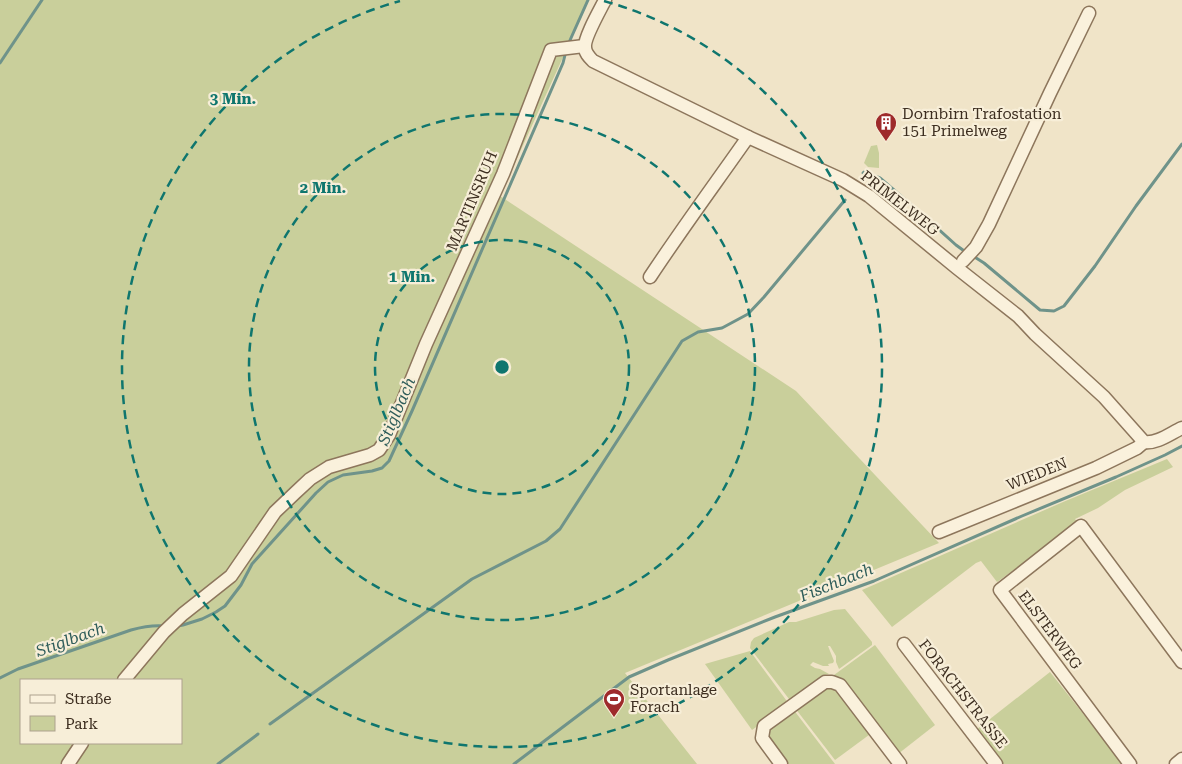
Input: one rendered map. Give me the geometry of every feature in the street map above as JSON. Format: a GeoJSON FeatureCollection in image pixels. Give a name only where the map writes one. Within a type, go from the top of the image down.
{"type":"FeatureCollection","features":[{"type":"Feature","properties":{"kind":"street"},"geometry":{"type":"LineString","coordinates":[[580,47],[605,0]]}},
{"type":"Feature","properties":{"kind":"street"},"geometry":{"type":"LineString","coordinates":[[963,261],[976,247],[989,224],[1089,13]]}},
{"type":"Feature","properties":{"kind":"street","name":"MARTINSRUH"},"geometry":{"type":"LineString","coordinates":[[125,679],[176,620],[231,576],[275,512],[310,479],[329,467],[370,456],[378,450],[389,435],[426,344],[503,174],[551,50],[580,47]]}},
{"type":"Feature","properties":{"kind":"street","name":"PRIMELWEG"},"geometry":{"type":"LineString","coordinates":[[580,47],[593,61],[748,137],[852,185],[869,196],[1018,316],[1104,397],[1144,442]]}},
{"type":"Feature","properties":{"kind":"street"},"geometry":{"type":"LineString","coordinates":[[650,277],[748,137]]}},
{"type":"Feature","properties":{"kind":"street","name":"WIEDEN"},"geometry":{"type":"LineString","coordinates":[[939,532],[1096,468],[1137,448],[1144,442],[1149,443],[1182,428]]}},
{"type":"Feature","properties":{"kind":"street","name":"ELSTERWEG"},"geometry":{"type":"LineString","coordinates":[[1130,764],[1000,590],[1080,526],[1182,662]]}},
{"type":"Feature","properties":{"kind":"street","name":"FORACHSTRASSE"},"geometry":{"type":"LineString","coordinates":[[904,644],[996,764]]}},
{"type":"Feature","properties":{"kind":"street"},"geometry":{"type":"LineString","coordinates":[[781,764],[762,738],[764,726],[825,682],[832,682],[840,685],[900,764]]}},
{"type":"Feature","properties":{"kind":"street"},"geometry":{"type":"LineString","coordinates":[[68,764],[81,744]]}},
{"type":"Feature","properties":{"kind":"street"},"geometry":{"type":"LineString","coordinates":[[1176,764],[1182,759]]}},
{"type":"Feature","properties":{"kind":"green space"},"geometry":{"type":"Polygon","coordinates":[[[0,0],[589,0],[500,196],[796,391],[939,543],[625,673],[697,764],[0,764],[0,0]]]}},
{"type":"Feature","properties":{"kind":"green space"},"geometry":{"type":"Polygon","coordinates":[[[877,145],[879,168],[868,167],[864,163],[871,146],[877,145]]]}},
{"type":"Feature","properties":{"kind":"green space"},"geometry":{"type":"Polygon","coordinates":[[[1167,459],[1173,467],[1125,490],[1098,508],[1075,519],[1078,523],[997,582],[981,561],[976,563],[892,627],[862,590],[1063,502],[1167,459]]]}},
{"type":"Feature","properties":{"kind":"green space"},"geometry":{"type":"Polygon","coordinates":[[[845,609],[872,642],[872,645],[839,669],[836,656],[830,646],[828,646],[834,661],[833,663],[828,664],[829,666],[823,666],[813,662],[810,665],[829,674],[824,675],[794,699],[789,699],[750,648],[751,642],[754,638],[789,622],[796,622],[834,610],[845,609]]]}},
{"type":"Feature","properties":{"kind":"green space"},"geometry":{"type":"Polygon","coordinates":[[[875,645],[935,725],[898,754],[834,675],[875,645]]]}},
{"type":"Feature","properties":{"kind":"green space"},"geometry":{"type":"Polygon","coordinates":[[[750,651],[789,704],[752,730],[705,664],[750,651]]]}},
{"type":"Feature","properties":{"kind":"green space"},"geometry":{"type":"Polygon","coordinates":[[[1050,672],[1123,764],[1002,764],[976,730],[1050,672]]]}},
{"type":"Feature","properties":{"kind":"green space"},"geometry":{"type":"Polygon","coordinates":[[[835,686],[873,732],[835,760],[795,708],[819,689],[835,686]]]}},
{"type":"Feature","properties":{"kind":"green space"},"geometry":{"type":"Polygon","coordinates":[[[793,709],[835,764],[785,764],[768,742],[769,727],[793,709]]]}},
{"type":"Feature","properties":{"kind":"waterway"},"geometry":{"type":"LineString","coordinates":[[0,63],[42,0]]}},
{"type":"Feature","properties":{"kind":"waterway","name":"Stiglbach"},"geometry":{"type":"LineString","coordinates":[[568,45],[588,0]]}},
{"type":"Feature","properties":{"kind":"waterway","name":"Stiglbach"},"geometry":{"type":"LineString","coordinates":[[178,626],[202,619],[225,606],[241,585],[252,564],[328,482],[343,475],[382,468],[389,461],[563,63],[566,51]]}},
{"type":"Feature","properties":{"kind":"waterway"},"geometry":{"type":"LineString","coordinates":[[973,256],[1040,310],[1054,311],[1064,306],[1095,266],[1182,144]]}},
{"type":"Feature","properties":{"kind":"waterway"},"geometry":{"type":"LineString","coordinates":[[863,173],[880,178],[967,253]]}},
{"type":"Feature","properties":{"kind":"waterway"},"geometry":{"type":"LineString","coordinates":[[270,724],[472,579],[546,541],[560,529],[682,341],[698,332],[722,328],[748,314],[845,200]]}},
{"type":"Feature","properties":{"kind":"waterway","name":"Fischbach"},"geometry":{"type":"LineString","coordinates":[[514,764],[629,677],[775,617],[874,581],[1116,477],[1182,446]]}},
{"type":"Feature","properties":{"kind":"waterway","name":"Stiglbach"},"geometry":{"type":"LineString","coordinates":[[0,678],[18,669],[131,630],[148,626],[164,626]]}},
{"type":"Feature","properties":{"kind":"waterway"},"geometry":{"type":"LineString","coordinates":[[218,764],[258,734]]}},
{"type":"Feature","properties":{"kind":"place","name":"Dornbirn Trafostation 151 Primelweg"},"geometry":{"type":"Point","coordinates":[886,142]}},
{"type":"Feature","properties":{"kind":"place","name":"Sportanlage Forach"},"geometry":{"type":"Point","coordinates":[614,718]}}]}
